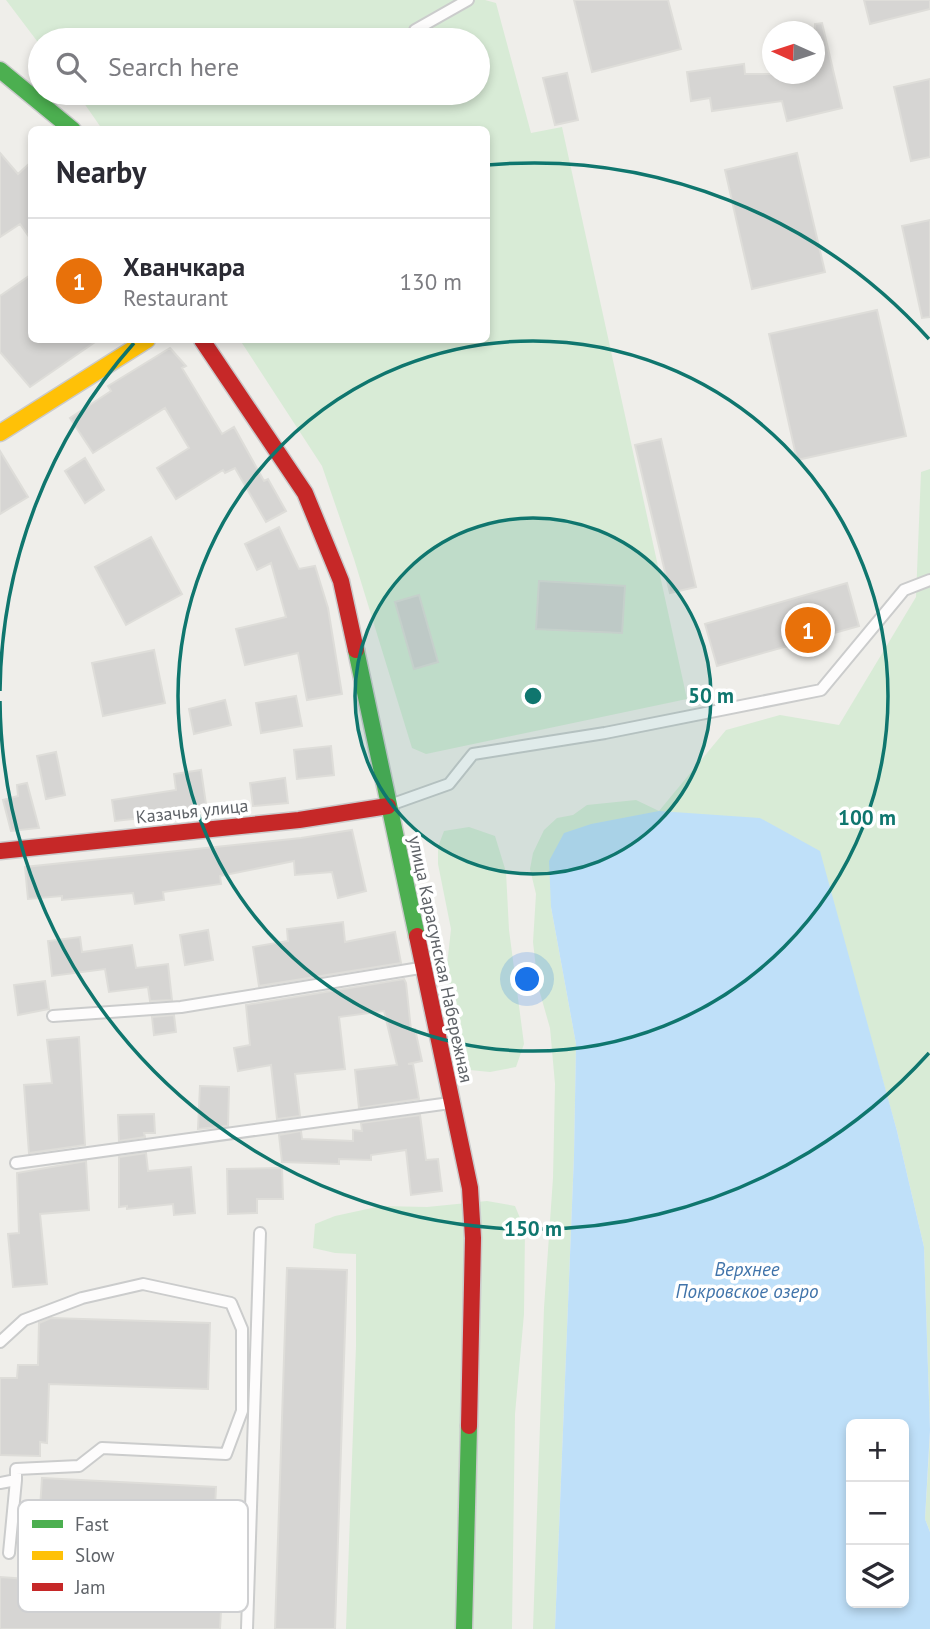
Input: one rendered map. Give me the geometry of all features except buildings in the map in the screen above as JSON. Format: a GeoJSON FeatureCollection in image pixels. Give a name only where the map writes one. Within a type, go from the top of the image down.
{"type":"FeatureCollection","features":[{"type":"Feature","properties":{"kind":"street"},"geometry":{"type":"LineString","coordinates":[[0,70],[28,93]]}},
{"type":"Feature","properties":{"kind":"street"},"geometry":{"type":"LineString","coordinates":[[43,105],[69,126]]}},
{"type":"Feature","properties":{"kind":"street"},"geometry":{"type":"LineString","coordinates":[[0,433],[142,343]]}},
{"type":"Feature","properties":{"kind":"street","name":"улица Карасунская Набережная"},"geometry":{"type":"LineString","coordinates":[[204,343],[305,493],[341,581],[422,968],[453,1102],[470,1188],[473,1238],[464,1629]]}},
{"type":"Feature","properties":{"kind":"street","name":"Казачья улица"},"geometry":{"type":"LineString","coordinates":[[0,851],[299,820],[388,806]]}},
{"type":"Feature","properties":{"kind":"lane"},"geometry":{"type":"LineString","coordinates":[[419,28],[468,0]]}},
{"type":"Feature","properties":{"kind":"lane"},"geometry":{"type":"LineString","coordinates":[[388,806],[449,785],[473,754],[605,733],[821,690],[904,590],[930,579]]}},
{"type":"Feature","properties":{"kind":"lane"},"geometry":{"type":"LineString","coordinates":[[53,1016],[181,1007],[422,968]]}},
{"type":"Feature","properties":{"kind":"lane"},"geometry":{"type":"LineString","coordinates":[[16,1163],[453,1102]]}},
{"type":"Feature","properties":{"kind":"lane"},"geometry":{"type":"LineString","coordinates":[[248,1599],[260,1233]]}},
{"type":"Feature","properties":{"kind":"lane"},"geometry":{"type":"LineString","coordinates":[[0,1342],[24,1320],[82,1298],[143,1284],[231,1303],[242,1329],[242,1411],[226,1454],[102,1448],[79,1466],[16,1469],[9,1553]]}},
{"type":"Feature","properties":{"kind":"lane"},"geometry":{"type":"LineString","coordinates":[[0,1483],[16,1480]]}},
{"type":"Feature","properties":{"kind":"green space"},"geometry":{"type":"Polygon","coordinates":[[[6,0],[485,0],[496,3],[531,133],[562,127],[687,699],[426,754],[412,748],[354,559],[322,466],[242,343],[490,343],[490,126],[100,126],[85,105],[490,105],[490,28],[28,29],[6,0]]]}},
{"type":"Feature","properties":{"kind":"green space"},"geometry":{"type":"Polygon","coordinates":[[[930,469],[930,1430],[924,1247],[897,1131],[854,978],[551,907],[576,1044],[574,1155],[555,1629],[533,1629],[555,1084],[550,1028],[538,986],[533,942],[536,894],[530,869],[533,853],[544,830],[557,818],[573,815],[587,805],[636,800],[659,811],[726,730],[780,715],[839,725],[916,597],[921,472],[930,469]]]}},
{"type":"Feature","properties":{"kind":"green space"},"geometry":{"type":"Polygon","coordinates":[[[469,827],[495,836],[506,872],[509,930],[524,1044],[516,1067],[490,1072],[470,1070],[457,1048],[446,975],[451,929],[438,864],[438,847],[444,831],[469,827]]]}},
{"type":"Feature","properties":{"kind":"green space"},"geometry":{"type":"Polygon","coordinates":[[[487,1201],[515,1206],[525,1230],[524,1314],[515,1414],[512,1629],[346,1629],[356,1346],[356,1254],[313,1248],[315,1224],[335,1216],[381,1206],[427,1207],[487,1201]]]}},
{"type":"Feature","properties":{"kind":"green space"},"geometry":{"type":"Polygon","coordinates":[[[930,1436],[930,1532],[925,1519],[930,1436]]]}},
{"type":"Feature","properties":{"kind":"water","name":"Верхнее Покровское озеро"},"geometry":{"type":"Polygon","coordinates":[[[659,811],[760,818],[820,851],[897,1131],[924,1247],[930,1430],[925,1519],[930,1532],[930,1629],[555,1629],[576,1044],[551,907],[549,861],[564,833],[591,824],[659,811]]]}},
{"type":"Feature","properties":{"kind":"traffic: fast"},"geometry":{"type":"LineString","coordinates":[[0,70],[28,93]]}},
{"type":"Feature","properties":{"kind":"traffic: fast"},"geometry":{"type":"LineString","coordinates":[[43,105],[68,126]]}},
{"type":"Feature","properties":{"kind":"traffic: fast"},"geometry":{"type":"LineString","coordinates":[[356,650],[417,936]]}},
{"type":"Feature","properties":{"kind":"traffic: fast"},"geometry":{"type":"LineString","coordinates":[[464,1629],[469,1426]]}},
{"type":"Feature","properties":{"kind":"traffic: slow"},"geometry":{"type":"LineString","coordinates":[[0,433],[142,343]]}},
{"type":"Feature","properties":{"kind":"traffic: jam"},"geometry":{"type":"LineString","coordinates":[[204,343],[305,493],[341,581],[356,650]]}},
{"type":"Feature","properties":{"kind":"traffic: jam"},"geometry":{"type":"LineString","coordinates":[[0,851],[299,820],[388,806]]}},
{"type":"Feature","properties":{"kind":"traffic: jam"},"geometry":{"type":"LineString","coordinates":[[417,936],[470,1188],[473,1238],[469,1426]]}},
{"type":"Feature","properties":{"kind":"place","name":"Хванчкара"},"geometry":{"type":"Point","coordinates":[808,630]}}]}
